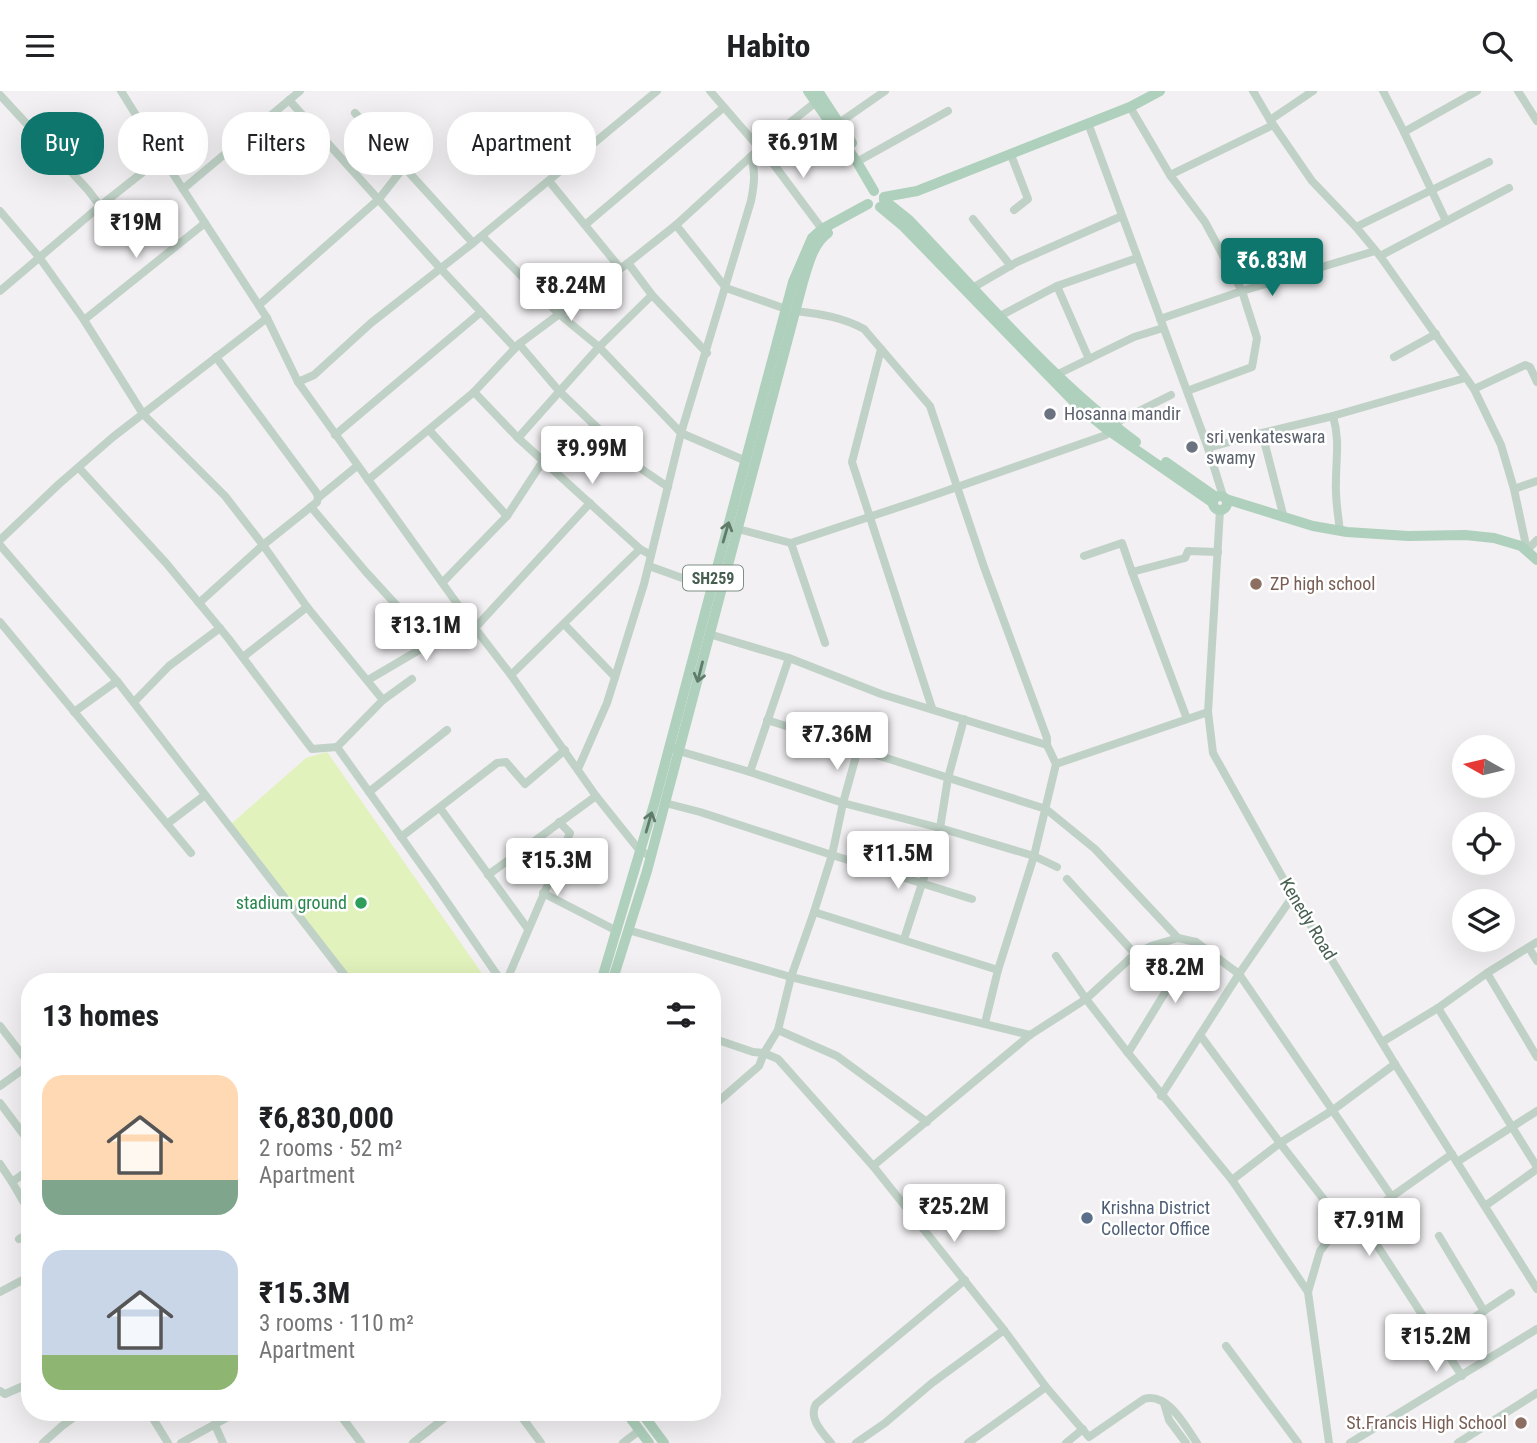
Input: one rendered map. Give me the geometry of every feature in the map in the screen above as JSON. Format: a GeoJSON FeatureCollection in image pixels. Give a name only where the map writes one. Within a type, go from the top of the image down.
{"type":"FeatureCollection","features":[{"type":"Feature","properties":{"kind":"main road"},"geometry":{"type":"LineString","coordinates":[[808,91],[819,94],[862,159],[877,200],[909,220],[1111,428]]}},
{"type":"Feature","properties":{"kind":"main road"},"geometry":{"type":"LineString","coordinates":[[877,200],[917,191],[1011,155],[1130,107],[1160,91]]}},
{"type":"Feature","properties":{"kind":"main road"},"geometry":{"type":"LineString","coordinates":[[819,94],[877,200],[1051,379],[1077,405],[1220,501],[1340,531],[1408,536],[1484,537],[1514,543],[1537,560]]}},
{"type":"Feature","properties":{"kind":"main road","name":"SH259"},"geometry":{"type":"LineString","coordinates":[[605,973],[666,803],[738,529],[791,310],[793,282],[812,238],[822,229],[877,200]]}},
{"type":"Feature","properties":{"kind":"main road","name":"SH259"},"geometry":{"type":"LineString","coordinates":[[646,854],[670,745],[710,588],[791,310],[809,263],[823,236],[877,200]]}},
{"type":"Feature","properties":{"kind":"main road","name":"SH259"},"geometry":{"type":"LineString","coordinates":[[614,973],[622,930]]}},
{"type":"Feature","properties":{"kind":"main road"},"geometry":{"type":"LineString","coordinates":[[633,1421],[649,1443]]}},
{"type":"Feature","properties":{"kind":"main road"},"geometry":{"type":"LineString","coordinates":[[647,1421],[664,1443]]}},
{"type":"Feature","properties":{"kind":"street"},"geometry":{"type":"LineString","coordinates":[[121,91],[134,112]]}},
{"type":"Feature","properties":{"kind":"street"},"geometry":{"type":"LineString","coordinates":[[183,189],[300,91]]}},
{"type":"Feature","properties":{"kind":"street"},"geometry":{"type":"LineString","coordinates":[[710,91],[760,148],[822,229]]}},
{"type":"Feature","properties":{"kind":"street"},"geometry":{"type":"LineString","coordinates":[[839,123],[886,91]]}},
{"type":"Feature","properties":{"kind":"street"},"geometry":{"type":"LineString","coordinates":[[1253,91],[1271,123],[1312,181],[1378,253],[1474,390],[1501,445],[1527,550]]}},
{"type":"Feature","properties":{"kind":"street"},"geometry":{"type":"LineString","coordinates":[[1170,175],[1271,123],[1313,91]]}},
{"type":"Feature","properties":{"kind":"street"},"geometry":{"type":"LineString","coordinates":[[1383,91],[1446,221]]}},
{"type":"Feature","properties":{"kind":"street"},"geometry":{"type":"LineString","coordinates":[[1404,132],[1477,91]]}},
{"type":"Feature","properties":{"kind":"street"},"geometry":{"type":"LineString","coordinates":[[1518,91],[1537,121]]}},
{"type":"Feature","properties":{"kind":"street"},"geometry":{"type":"LineString","coordinates":[[298,382],[314,375],[371,323],[549,181],[651,93]]}},
{"type":"Feature","properties":{"kind":"street"},"geometry":{"type":"LineString","coordinates":[[368,480],[474,392],[517,346],[676,225],[819,94]]}},
{"type":"Feature","properties":{"kind":"street"},"geometry":{"type":"LineString","coordinates":[[0,95],[100,206]]}},
{"type":"Feature","properties":{"kind":"street"},"geometry":{"type":"LineString","coordinates":[[289,100],[481,312],[637,465],[668,487]]}},
{"type":"Feature","properties":{"kind":"street"},"geometry":{"type":"LineString","coordinates":[[1130,107],[1170,175],[1205,222],[1242,291],[1257,338],[1252,367],[1187,391]]}},
{"type":"Feature","properties":{"kind":"street"},"geometry":{"type":"LineString","coordinates":[[585,225],[723,108]]}},
{"type":"Feature","properties":{"kind":"street"},"geometry":{"type":"LineString","coordinates":[[862,159],[948,111]]}},
{"type":"Feature","properties":{"kind":"street"},"geometry":{"type":"LineString","coordinates":[[1088,123],[1208,448],[1220,501]]}},
{"type":"Feature","properties":{"kind":"street"},"geometry":{"type":"LineString","coordinates":[[1011,155],[1026,184],[1028,199],[1014,210]]}},
{"type":"Feature","properties":{"kind":"street"},"geometry":{"type":"LineString","coordinates":[[579,769],[607,703],[649,566],[681,433],[753,192],[754,166],[751,157]]}},
{"type":"Feature","properties":{"kind":"street"},"geometry":{"type":"LineString","coordinates":[[1356,227],[1489,162]]}},
{"type":"Feature","properties":{"kind":"street"},"geometry":{"type":"LineString","coordinates":[[0,291],[139,175]]}},
{"type":"Feature","properties":{"kind":"street"},"geometry":{"type":"LineString","coordinates":[[174,175],[259,305],[298,382],[596,796],[646,854]]}},
{"type":"Feature","properties":{"kind":"street"},"geometry":{"type":"LineString","coordinates":[[259,305],[379,199],[398,175]]}},
{"type":"Feature","properties":{"kind":"street"},"geometry":{"type":"LineString","coordinates":[[411,175],[473,243]]}},
{"type":"Feature","properties":{"kind":"street"},"geometry":{"type":"LineString","coordinates":[[549,181],[620,268]]}},
{"type":"Feature","properties":{"kind":"street"},"geometry":{"type":"LineString","coordinates":[[1058,374],[1162,323],[1242,291],[1378,253],[1509,188]]}},
{"type":"Feature","properties":{"kind":"street"},"geometry":{"type":"LineString","coordinates":[[0,211],[39,257],[84,320],[143,414],[225,496],[307,607],[383,699]]}},
{"type":"Feature","properties":{"kind":"street"},"geometry":{"type":"LineString","coordinates":[[974,288],[1011,266],[1122,216]]}},
{"type":"Feature","properties":{"kind":"street"},"geometry":{"type":"LineString","coordinates":[[973,219],[1011,266]]}},
{"type":"Feature","properties":{"kind":"street"},"geometry":{"type":"LineString","coordinates":[[84,320],[205,223]]}},
{"type":"Feature","properties":{"kind":"street"},"geometry":{"type":"LineString","coordinates":[[676,225],[726,288],[791,310],[849,321],[864,329],[930,406],[984,567],[1056,764],[1034,856],[998,970],[985,1023]]}},
{"type":"Feature","properties":{"kind":"street"},"geometry":{"type":"LineString","coordinates":[[482,236],[559,314],[599,347],[681,433],[746,461]]}},
{"type":"Feature","properties":{"kind":"street"},"geometry":{"type":"LineString","coordinates":[[1000,316],[1056,286],[1137,258]]}},
{"type":"Feature","properties":{"kind":"street"},"geometry":{"type":"LineString","coordinates":[[628,263],[652,295],[707,352]]}},
{"type":"Feature","properties":{"kind":"street"},"geometry":{"type":"LineString","coordinates":[[1056,286],[1089,359]]}},
{"type":"Feature","properties":{"kind":"street"},"geometry":{"type":"LineString","coordinates":[[518,438],[599,347],[652,295]]}},
{"type":"Feature","properties":{"kind":"street"},"geometry":{"type":"LineString","coordinates":[[335,435],[481,312]]}},
{"type":"Feature","properties":{"kind":"street"},"geometry":{"type":"LineString","coordinates":[[267,319],[113,437],[59,484],[0,542],[134,702],[343,973]]}},
{"type":"Feature","properties":{"kind":"street"},"geometry":{"type":"LineString","coordinates":[[1394,357],[1436,334]]}},
{"type":"Feature","properties":{"kind":"street"},"geometry":{"type":"LineString","coordinates":[[881,349],[852,462],[932,708]]}},
{"type":"Feature","properties":{"kind":"street"},"geometry":{"type":"LineString","coordinates":[[216,356],[318,498]]}},
{"type":"Feature","properties":{"kind":"street"},"geometry":{"type":"LineString","coordinates":[[1474,390],[1525,365],[1530,367],[1537,381]]}},
{"type":"Feature","properties":{"kind":"street"},"geometry":{"type":"LineString","coordinates":[[1208,448],[1334,416],[1465,378]]}},
{"type":"Feature","properties":{"kind":"street"},"geometry":{"type":"LineString","coordinates":[[474,392],[518,438],[640,549],[651,555]]}},
{"type":"Feature","properties":{"kind":"street"},"geometry":{"type":"LineString","coordinates":[[738,529],[791,544],[1106,435],[1121,420],[1171,395]]}},
{"type":"Feature","properties":{"kind":"street"},"geometry":{"type":"LineString","coordinates":[[1334,416],[1338,431],[1336,481],[1340,531]]}},
{"type":"Feature","properties":{"kind":"street"},"geometry":{"type":"LineString","coordinates":[[429,430],[507,516]]}},
{"type":"Feature","properties":{"kind":"street"},"geometry":{"type":"LineString","coordinates":[[1262,433],[1284,518]]}},
{"type":"Feature","properties":{"kind":"street"},"geometry":{"type":"LineString","coordinates":[[443,582],[507,516],[543,461]]}},
{"type":"Feature","properties":{"kind":"street"},"geometry":{"type":"LineString","coordinates":[[199,603],[263,545],[312,507],[318,498],[358,466]]}},
{"type":"Feature","properties":{"kind":"street"},"geometry":{"type":"LineString","coordinates":[[79,468],[166,563],[220,628],[312,749],[337,747],[383,699],[412,679]]}},
{"type":"Feature","properties":{"kind":"street"},"geometry":{"type":"LineString","coordinates":[[1514,489],[1537,481]]}},
{"type":"Feature","properties":{"kind":"street","name":"Kenedy Road"},"geometry":{"type":"LineString","coordinates":[[1220,501],[1208,712],[1213,753],[1293,896],[1537,1289]]}},
{"type":"Feature","properties":{"kind":"street"},"geometry":{"type":"LineString","coordinates":[[368,680],[431,643],[473,625],[590,503]]}},
{"type":"Feature","properties":{"kind":"street"},"geometry":{"type":"LineString","coordinates":[[312,507],[366,572],[431,643]]}},
{"type":"Feature","properties":{"kind":"street"},"geometry":{"type":"LineString","coordinates":[[1527,550],[1537,540]]}},
{"type":"Feature","properties":{"kind":"street"},"geometry":{"type":"LineString","coordinates":[[1084,556],[1122,543],[1187,719]]}},
{"type":"Feature","properties":{"kind":"street"},"geometry":{"type":"LineString","coordinates":[[791,544],[825,643]]}},
{"type":"Feature","properties":{"kind":"street"},"geometry":{"type":"LineString","coordinates":[[511,675],[640,549]]}},
{"type":"Feature","properties":{"kind":"street"},"geometry":{"type":"LineString","coordinates":[[1132,572],[1185,558],[1188,551],[1218,552]]}},
{"type":"Feature","properties":{"kind":"street"},"geometry":{"type":"LineString","coordinates":[[649,566],[710,588]]}},
{"type":"Feature","properties":{"kind":"street"},"geometry":{"type":"LineString","coordinates":[[243,657],[307,607]]}},
{"type":"Feature","properties":{"kind":"street"},"geometry":{"type":"LineString","coordinates":[[0,622],[191,853]]}},
{"type":"Feature","properties":{"kind":"street"},"geometry":{"type":"LineString","coordinates":[[564,624],[615,677]]}},
{"type":"Feature","properties":{"kind":"street"},"geometry":{"type":"LineString","coordinates":[[134,702],[169,666],[220,628]]}},
{"type":"Feature","properties":{"kind":"street"},"geometry":{"type":"LineString","coordinates":[[709,634],[789,658],[881,694],[1047,745]]}},
{"type":"Feature","properties":{"kind":"street"},"geometry":{"type":"LineString","coordinates":[[750,772],[789,658]]}},
{"type":"Feature","properties":{"kind":"street"},"geometry":{"type":"LineString","coordinates":[[75,712],[117,681]]}},
{"type":"Feature","properties":{"kind":"street"},"geometry":{"type":"LineString","coordinates":[[1056,764],[1208,712]]}},
{"type":"Feature","properties":{"kind":"street"},"geometry":{"type":"LineString","coordinates":[[904,939],[940,828],[948,778],[964,719]]}},
{"type":"Feature","properties":{"kind":"street"},"geometry":{"type":"LineString","coordinates":[[767,720],[1046,809],[1095,849],[1178,938]]}},
{"type":"Feature","properties":{"kind":"street"},"geometry":{"type":"LineString","coordinates":[[369,792],[447,730]]}},
{"type":"Feature","properties":{"kind":"street"},"geometry":{"type":"LineString","coordinates":[[670,745],[679,751],[843,803],[1034,856],[1057,867]]}},
{"type":"Feature","properties":{"kind":"street"},"geometry":{"type":"LineString","coordinates":[[337,747],[498,973]]}},
{"type":"Feature","properties":{"kind":"street"},"geometry":{"type":"LineString","coordinates":[[721,1099],[759,1066],[764,1052],[778,1030],[791,977],[832,855],[858,749]]}},
{"type":"Feature","properties":{"kind":"street"},"geometry":{"type":"LineString","coordinates":[[401,837],[497,763],[506,762],[525,784],[565,750]]}},
{"type":"Feature","properties":{"kind":"street"},"geometry":{"type":"LineString","coordinates":[[167,824],[205,795]]}},
{"type":"Feature","properties":{"kind":"street"},"geometry":{"type":"LineString","coordinates":[[488,875],[596,796]]}},
{"type":"Feature","properties":{"kind":"street"},"geometry":{"type":"LineString","coordinates":[[666,803],[972,899]]}},
{"type":"Feature","properties":{"kind":"street"},"geometry":{"type":"LineString","coordinates":[[440,808],[528,929]]}},
{"type":"Feature","properties":{"kind":"street"},"geometry":{"type":"LineString","coordinates":[[508,973],[570,833],[559,822]]}},
{"type":"Feature","properties":{"kind":"street"},"geometry":{"type":"LineString","coordinates":[[1067,879],[1135,954]]}},
{"type":"Feature","properties":{"kind":"street"},"geometry":{"type":"LineString","coordinates":[[544,893],[622,930],[791,977],[1030,1035]]}},
{"type":"Feature","properties":{"kind":"street"},"geometry":{"type":"LineString","coordinates":[[1161,1096],[1293,896]]}},
{"type":"Feature","properties":{"kind":"street"},"geometry":{"type":"LineString","coordinates":[[814,912],[998,970]]}},
{"type":"Feature","properties":{"kind":"street"},"geometry":{"type":"LineString","coordinates":[[873,1166],[1030,1035],[1086,999],[1135,954],[1178,938],[1196,942],[1240,974],[1392,1197]]}},
{"type":"Feature","properties":{"kind":"street"},"geometry":{"type":"LineString","coordinates":[[1128,1053],[1196,942]]}},
{"type":"Feature","properties":{"kind":"street"},"geometry":{"type":"LineString","coordinates":[[1382,1042],[1537,942]]}},
{"type":"Feature","properties":{"kind":"street"},"geometry":{"type":"LineString","coordinates":[[1529,948],[1537,961]]}},
{"type":"Feature","properties":{"kind":"street"},"geometry":{"type":"LineString","coordinates":[[1056,955],[1086,999],[1161,1096],[1232,1180],[1308,1292]]}},
{"type":"Feature","properties":{"kind":"street"},"geometry":{"type":"LineString","coordinates":[[1486,973],[1537,1057]]}},
{"type":"Feature","properties":{"kind":"street"},"geometry":{"type":"LineString","coordinates":[[1438,1008],[1537,1168],[1485,1206]]}},
{"type":"Feature","properties":{"kind":"street"},"geometry":{"type":"LineString","coordinates":[[0,1026],[21,1054]]}},
{"type":"Feature","properties":{"kind":"street"},"geometry":{"type":"LineString","coordinates":[[778,1030],[837,1056],[926,1122]]}},
{"type":"Feature","properties":{"kind":"street"},"geometry":{"type":"LineString","coordinates":[[1200,1035],[1342,1223]]}},
{"type":"Feature","properties":{"kind":"street"},"geometry":{"type":"LineString","coordinates":[[721,1041],[753,1052],[764,1052],[778,1059],[873,1166],[965,1280],[1046,1387],[1093,1440],[1144,1399],[1155,1398],[1164,1402],[1175,1413],[1197,1443]]}},
{"type":"Feature","properties":{"kind":"street"},"geometry":{"type":"LineString","coordinates":[[1232,1180],[1280,1143],[1395,1064]]}},
{"type":"Feature","properties":{"kind":"street"},"geometry":{"type":"LineString","coordinates":[[0,1086],[21,1071]]}},
{"type":"Feature","properties":{"kind":"street"},"geometry":{"type":"LineString","coordinates":[[0,1103],[21,1131]]}},
{"type":"Feature","properties":{"kind":"street"},"geometry":{"type":"LineString","coordinates":[[1329,1443],[1308,1292],[1320,1251],[1342,1223],[1360,1219],[1454,1158],[1537,1111]]}},
{"type":"Feature","properties":{"kind":"street"},"geometry":{"type":"LineString","coordinates":[[0,1164],[21,1198]]}},
{"type":"Feature","properties":{"kind":"street"},"geometry":{"type":"LineString","coordinates":[[12,1182],[21,1176]]}},
{"type":"Feature","properties":{"kind":"street"},"geometry":{"type":"LineString","coordinates":[[1360,1219],[1462,1376]]}},
{"type":"Feature","properties":{"kind":"street"},"geometry":{"type":"LineString","coordinates":[[1439,1236],[1484,1311]]}},
{"type":"Feature","properties":{"kind":"street"},"geometry":{"type":"LineString","coordinates":[[831,1443],[814,1419],[813,1410],[816,1404],[965,1280]]}},
{"type":"Feature","properties":{"kind":"street"},"geometry":{"type":"LineString","coordinates":[[0,1292],[21,1283]]}},
{"type":"Feature","properties":{"kind":"street"},"geometry":{"type":"LineString","coordinates":[[1440,1340],[1511,1293]]}},
{"type":"Feature","properties":{"kind":"street"},"geometry":{"type":"LineString","coordinates":[[1350,1443],[1537,1329]]}},
{"type":"Feature","properties":{"kind":"street"},"geometry":{"type":"LineString","coordinates":[[856,1443],[1004,1330]]}},
{"type":"Feature","properties":{"kind":"street"},"geometry":{"type":"LineString","coordinates":[[1226,1346],[1298,1443]]}},
{"type":"Feature","properties":{"kind":"street"},"geometry":{"type":"LineString","coordinates":[[0,1391],[5,1394],[21,1387]]}},
{"type":"Feature","properties":{"kind":"street"},"geometry":{"type":"LineString","coordinates":[[968,1443],[1046,1387]]}},
{"type":"Feature","properties":{"kind":"street"},"geometry":{"type":"LineString","coordinates":[[1458,1443],[1537,1393]]}},
{"type":"Feature","properties":{"kind":"street"},"geometry":{"type":"LineString","coordinates":[[1164,1402],[1169,1420],[1186,1443]]}},
{"type":"Feature","properties":{"kind":"street"},"geometry":{"type":"LineString","coordinates":[[43,1443],[69,1421]]}},
{"type":"Feature","properties":{"kind":"street"},"geometry":{"type":"LineString","coordinates":[[155,1421],[168,1443]]}},
{"type":"Feature","properties":{"kind":"street"},"geometry":{"type":"LineString","coordinates":[[181,1443],[222,1421]]}},
{"type":"Feature","properties":{"kind":"street"},"geometry":{"type":"LineString","coordinates":[[345,1421],[361,1443]]}},
{"type":"Feature","properties":{"kind":"street"},"geometry":{"type":"LineString","coordinates":[[413,1443],[441,1421]]}},
{"type":"Feature","properties":{"kind":"street"},"geometry":{"type":"LineString","coordinates":[[525,1421],[541,1443]]}},
{"type":"Feature","properties":{"kind":"street"},"geometry":{"type":"LineString","coordinates":[[215,1425],[223,1443]]}},
{"type":"Feature","properties":{"kind":"street"},"geometry":{"type":"LineString","coordinates":[[1066,1443],[1083,1429]]}},
{"type":"Feature","properties":{"kind":"street"},"geometry":{"type":"LineString","coordinates":[[623,1443],[640,1430]]}},
{"type":"Feature","properties":{"kind":"green space","name":"stadium ground"},"geometry":{"type":"Polygon","coordinates":[[[327,752],[482,973],[340,973],[230,825],[306,758],[327,752]]]}},
{"type":"Feature","properties":{"kind":"place","name":"Hosanna mandir"},"geometry":{"type":"Point","coordinates":[1050,414]}},
{"type":"Feature","properties":{"kind":"place","name":"sri venkateswara swamy"},"geometry":{"type":"Point","coordinates":[1192,447]}},
{"type":"Feature","properties":{"kind":"place","name":"ZP high school"},"geometry":{"type":"Point","coordinates":[1256,584]}},
{"type":"Feature","properties":{"kind":"place","name":"stadium ground"},"geometry":{"type":"Point","coordinates":[361,903]}},
{"type":"Feature","properties":{"kind":"place","name":"Krishna District Collector Office"},"geometry":{"type":"Point","coordinates":[1087,1218]}},
{"type":"Feature","properties":{"kind":"place","name":"St.Francis High School"},"geometry":{"type":"Point","coordinates":[1521,1423]}}]}
